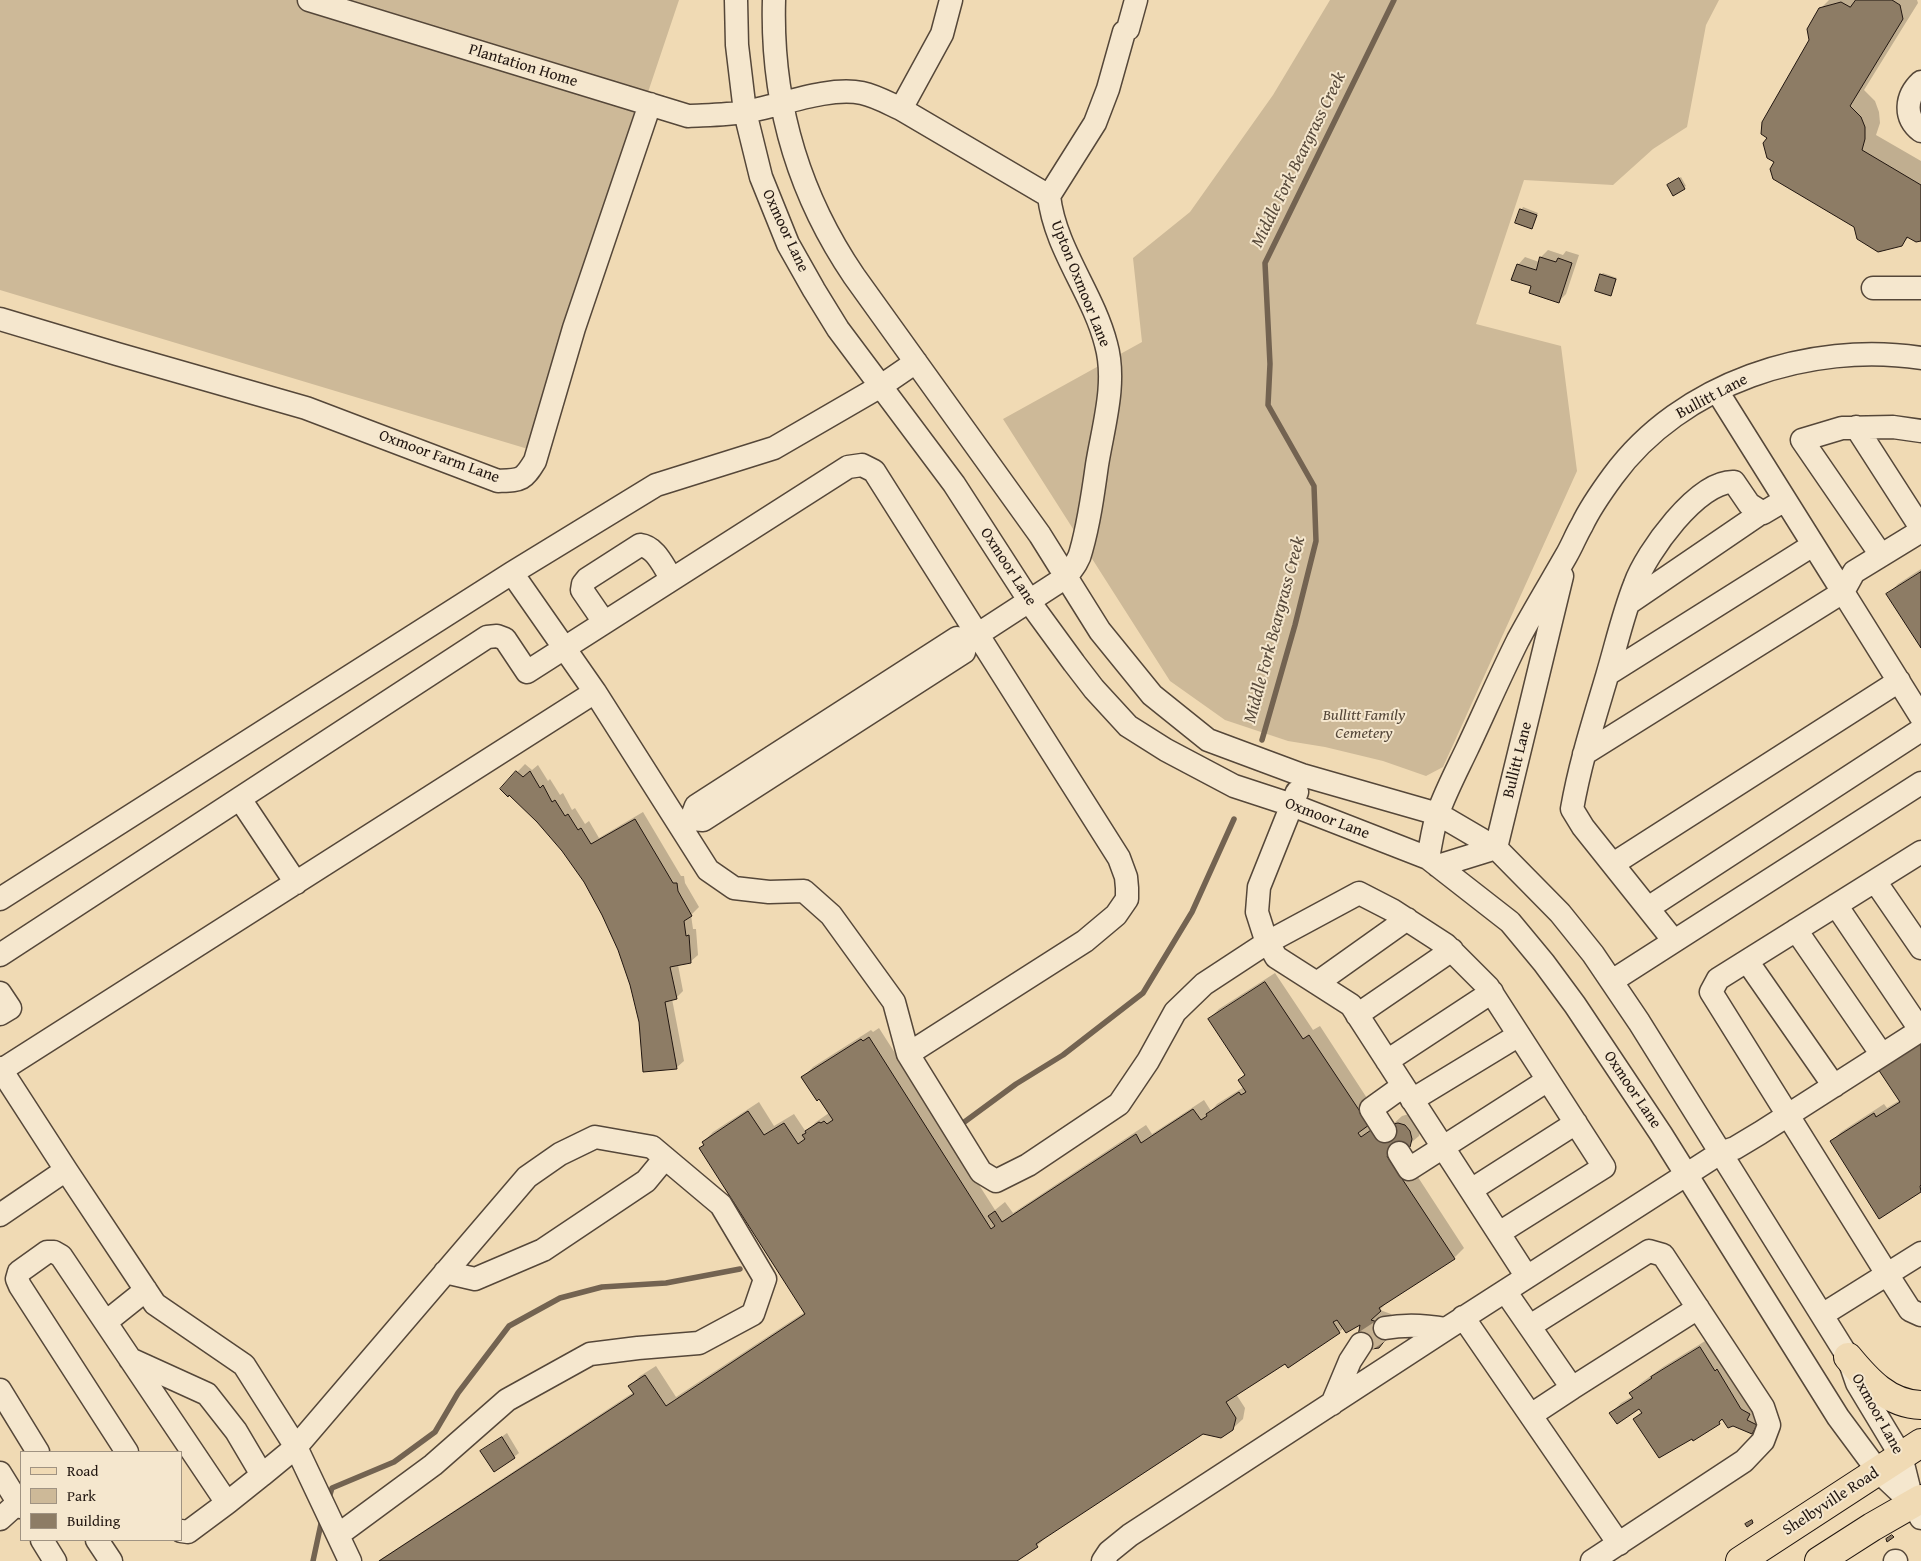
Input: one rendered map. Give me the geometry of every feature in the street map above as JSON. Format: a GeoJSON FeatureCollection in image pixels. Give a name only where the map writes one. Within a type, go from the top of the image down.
{"type":"FeatureCollection","features":[{"type":"Feature","properties":{"kind":"main road"},"geometry":{"type":"LineString","coordinates":[[1848,1357],[1864,1376],[1888,1396],[1903,1403],[1921,1405]]}},
{"type":"Feature","properties":{"kind":"main road","name":"Shelbyville Road"},"geometry":{"type":"LineString","coordinates":[[1740,1561],[1911,1449]]}},
{"type":"Feature","properties":{"kind":"main road"},"geometry":{"type":"LineString","coordinates":[[1819,1561],[1918,1507]]}},
{"type":"Feature","properties":{"kind":"street","name":"Plantation Home"},"geometry":{"type":"LineString","coordinates":[[309,0],[650,104]]}},
{"type":"Feature","properties":{"kind":"street","name":"Oxmoor Lane"},"geometry":{"type":"LineString","coordinates":[[736,0],[737,45],[745,112],[761,177],[788,244],[838,329],[954,484],[1030,600],[1079,670],[1128,726],[1166,750],[1234,786],[1292,805],[1433,862],[1510,922],[1575,1005],[1661,1134],[1838,1418],[1878,1471],[1918,1507]]}},
{"type":"Feature","properties":{"kind":"street","name":"Oxmoor Lane"},"geometry":{"type":"LineString","coordinates":[[774,0],[773,37],[781,103],[800,176],[821,222],[844,262],[1040,535],[1100,632],[1152,696],[1208,740],[1302,775],[1438,814],[1496,848],[1560,912],[1594,954],[1612,981],[1848,1357],[1857,1383],[1911,1449],[1918,1507]]}},
{"type":"Feature","properties":{"kind":"street"},"geometry":{"type":"LineString","coordinates":[[901,109],[942,34],[952,0]]}},
{"type":"Feature","properties":{"kind":"street"},"geometry":{"type":"LineString","coordinates":[[650,104],[688,116],[745,112],[781,103],[846,92],[861,93],[878,98],[901,109],[1049,196],[1095,122],[1108,89],[1136,0]]}},
{"type":"Feature","properties":{"kind":"street"},"geometry":{"type":"LineString","coordinates":[[1921,82],[1909,98],[1908,108],[1910,118],[1915,127],[1921,131]]}},
{"type":"Feature","properties":{"kind":"street","name":"Oxmoor Farm Lane"},"geometry":{"type":"LineString","coordinates":[[0,318],[116,354],[306,408],[498,481],[515,480],[526,475],[534,460],[574,328],[650,104]]}},
{"type":"Feature","properties":{"kind":"street","name":"Upton Oxmoor Lane"},"geometry":{"type":"LineString","coordinates":[[1049,196],[1055,225],[1107,345],[1110,371],[1109,390],[1081,552],[1077,562],[1066,577]]}},
{"type":"Feature","properties":{"kind":"street"},"geometry":{"type":"LineString","coordinates":[[1874,288],[1921,288]]}},
{"type":"Feature","properties":{"kind":"street","name":"Bullitt Lane"},"geometry":{"type":"LineString","coordinates":[[1433,862],[1438,814],[1506,663],[1568,554],[1583,523],[1614,475],[1647,439],[1684,410],[1717,391],[1744,378],[1792,362],[1834,355],[1881,354],[1921,358]]}},
{"type":"Feature","properties":{"kind":"street"},"geometry":{"type":"LineString","coordinates":[[0,899],[512,573],[656,485],[774,448],[882,386],[916,362]]}},
{"type":"Feature","properties":{"kind":"street"},"geometry":{"type":"LineString","coordinates":[[1717,391],[1921,717]]}},
{"type":"Feature","properties":{"kind":"street"},"geometry":{"type":"LineString","coordinates":[[1584,754],[1843,592],[1854,572],[1921,530],[1856,427]]}},
{"type":"Feature","properties":{"kind":"street"},"geometry":{"type":"LineString","coordinates":[[1881,556],[1802,440],[1842,428],[1893,427],[1921,431]]}},
{"type":"Feature","properties":{"kind":"street"},"geometry":{"type":"LineString","coordinates":[[0,955],[488,637],[497,636],[505,639],[527,672],[848,467],[862,465],[874,471],[972,639],[1118,858],[1126,877],[1127,899],[1116,914],[1085,941],[908,1054]]}},
{"type":"Feature","properties":{"kind":"street"},"geometry":{"type":"LineString","coordinates":[[1674,940],[1583,827],[1572,809],[1578,775],[1635,583],[1663,534],[1707,490],[1725,482],[1734,482],[1749,504],[1762,513]]}},
{"type":"Feature","properties":{"kind":"street"},"geometry":{"type":"LineString","coordinates":[[1629,603],[1762,513],[1785,500]]}},
{"type":"Feature","properties":{"kind":"street"},"geometry":{"type":"LineString","coordinates":[[604,622],[582,590],[583,584],[587,579],[640,545],[648,546],[653,551],[672,579]]}},
{"type":"Feature","properties":{"kind":"street"},"geometry":{"type":"LineString","coordinates":[[1608,674],[1813,545]]}},
{"type":"Feature","properties":{"kind":"street","name":"Bullitt Lane"},"geometry":{"type":"LineString","coordinates":[[1496,848],[1568,554]]}},
{"type":"Feature","properties":{"kind":"street"},"geometry":{"type":"LineString","coordinates":[[512,573],[686,822],[708,870],[734,888],[769,892],[804,891],[831,915],[894,1002],[908,1054],[981,1172],[996,1180],[1028,1165],[1119,1104],[1148,1061],[1175,1012],[1204,984],[1268,942],[1359,893],[1392,910],[1446,944],[1492,992],[1604,1167],[1499,1233]]}},
{"type":"Feature","properties":{"kind":"street"},"geometry":{"type":"LineString","coordinates":[[686,822],[696,806],[957,638],[972,639],[1066,577]]}},
{"type":"Feature","properties":{"kind":"street"},"geometry":{"type":"LineString","coordinates":[[1613,864],[1899,681]]}},
{"type":"Feature","properties":{"kind":"street"},"geometry":{"type":"LineString","coordinates":[[350,1561],[296,1446],[244,1365],[155,1304],[0,1070],[595,692]]}},
{"type":"Feature","properties":{"kind":"street"},"geometry":{"type":"LineString","coordinates":[[1648,908],[1921,730]]}},
{"type":"Feature","properties":{"kind":"street"},"geometry":{"type":"LineString","coordinates":[[1302,775],[1259,887],[1257,912],[1268,942],[1276,957],[1351,1005],[1528,1277]]}},
{"type":"Feature","properties":{"kind":"street"},"geometry":{"type":"LineString","coordinates":[[1612,981],[1921,783]]}},
{"type":"Feature","properties":{"kind":"street"},"geometry":{"type":"LineString","coordinates":[[240,799],[296,883]]}},
{"type":"Feature","properties":{"kind":"street"},"geometry":{"type":"LineString","coordinates":[[1433,862],[1496,848]]}},
{"type":"Feature","properties":{"kind":"street"},"geometry":{"type":"LineString","coordinates":[[1920,855],[1718,979],[1711,992],[1910,1310],[1921,1316]]}},
{"type":"Feature","properties":{"kind":"street"},"geometry":{"type":"LineString","coordinates":[[1874,882],[1921,948]]}},
{"type":"Feature","properties":{"kind":"street"},"geometry":{"type":"LineString","coordinates":[[1103,1561],[1109,1552],[1130,1534],[1454,1323],[1720,1153],[1735,1148],[1788,1116],[1921,1030],[1836,906]]}},
{"type":"Feature","properties":{"kind":"street"},"geometry":{"type":"LineString","coordinates":[[1316,983],[1407,919]]}},
{"type":"Feature","properties":{"kind":"street"},"geometry":{"type":"LineString","coordinates":[[1796,930],[1882,1055]]}},
{"type":"Feature","properties":{"kind":"street"},"geometry":{"type":"LineString","coordinates":[[1357,1015],[1452,950]]}},
{"type":"Feature","properties":{"kind":"street"},"geometry":{"type":"LineString","coordinates":[[1748,961],[1834,1086]]}},
{"type":"Feature","properties":{"kind":"street"},"geometry":{"type":"LineString","coordinates":[[1387,1061],[1492,992]]}},
{"type":"Feature","properties":{"kind":"street"},"geometry":{"type":"LineString","coordinates":[[0,993],[10,1008],[0,1014]]}},
{"type":"Feature","properties":{"kind":"street"},"geometry":{"type":"LineString","coordinates":[[1385,1131],[1371,1109],[1408,1093],[1519,1035]]}},
{"type":"Feature","properties":{"kind":"street"},"geometry":{"type":"LineString","coordinates":[[1399,1153],[1409,1168],[1548,1080]]}},
{"type":"Feature","properties":{"kind":"street"},"geometry":{"type":"LineString","coordinates":[[1471,1190],[1576,1124]]}},
{"type":"Feature","properties":{"kind":"street"},"geometry":{"type":"LineString","coordinates":[[182,1531],[188,1532],[227,1503],[296,1446],[527,1177],[560,1154],[595,1137],[652,1147],[721,1206],[765,1279],[753,1314],[699,1343],[590,1354],[507,1400],[433,1465],[337,1533]]}},
{"type":"Feature","properties":{"kind":"street"},"geometry":{"type":"LineString","coordinates":[[444,1272],[475,1280],[543,1250],[646,1181],[665,1158]]}},
{"type":"Feature","properties":{"kind":"street"},"geometry":{"type":"LineString","coordinates":[[0,1215],[66,1170]]}},
{"type":"Feature","properties":{"kind":"street"},"geometry":{"type":"LineString","coordinates":[[1530,1326],[1649,1251],[1663,1255],[1763,1407],[1769,1425],[1763,1441],[1744,1461],[1592,1561]]}},
{"type":"Feature","properties":{"kind":"street"},"geometry":{"type":"LineString","coordinates":[[126,1451],[17,1279],[19,1272],[47,1252],[54,1252],[61,1256],[227,1503]]}},
{"type":"Feature","properties":{"kind":"street"},"geometry":{"type":"LineString","coordinates":[[1822,1315],[1921,1253]]}},
{"type":"Feature","properties":{"kind":"street"},"geometry":{"type":"LineString","coordinates":[[106,1322],[146,1290]]}},
{"type":"Feature","properties":{"kind":"street"},"geometry":{"type":"LineString","coordinates":[[1506,1291],[1572,1388]]}},
{"type":"Feature","properties":{"kind":"street"},"geometry":{"type":"LineString","coordinates":[[1530,1415],[1698,1308]]}},
{"type":"Feature","properties":{"kind":"street"},"geometry":{"type":"LineString","coordinates":[[1385,1328],[1405,1324],[1454,1323]]}},
{"type":"Feature","properties":{"kind":"street"},"geometry":{"type":"LineString","coordinates":[[1454,1323],[1530,1415],[1619,1544]]}},
{"type":"Feature","properties":{"kind":"street"},"geometry":{"type":"LineString","coordinates":[[1332,1404],[1350,1361],[1361,1344]]}},
{"type":"Feature","properties":{"kind":"street"},"geometry":{"type":"LineString","coordinates":[[130,1359],[207,1394],[236,1431],[262,1475]]}},
{"type":"Feature","properties":{"kind":"street"},"geometry":{"type":"LineString","coordinates":[[0,1390],[35,1448]]}},
{"type":"Feature","properties":{"kind":"street"},"geometry":{"type":"LineString","coordinates":[[0,1473],[20,1503],[0,1519]]}},
{"type":"Feature","properties":{"kind":"street"},"geometry":{"type":"LineString","coordinates":[[43,1541],[55,1561]]}},
{"type":"Feature","properties":{"kind":"street"},"geometry":{"type":"LineString","coordinates":[[97,1541],[111,1561]]}},
{"type":"Feature","properties":{"kind":"green space"},"geometry":{"type":"Polygon","coordinates":[[[0,0],[679,0],[528,449],[0,290],[0,0]]]}},
{"type":"Feature","properties":{"kind":"green space","name":"Bullitt Family Cemetery"},"geometry":{"type":"Polygon","coordinates":[[[1330,0],[1719,0],[1706,25],[1687,127],[1653,149],[1613,185],[1524,180],[1476,324],[1561,346],[1577,471],[1443,767],[1426,776],[1383,761],[1325,747],[1288,741],[1225,720],[1170,681],[1003,419],[1142,342],[1133,258],[1190,212],[1273,95],[1330,0]]]}},
{"type":"Feature","properties":{"kind":"building"},"geometry":{"type":"Polygon","coordinates":[[[1856,0],[1892,0],[1900,5],[1903,19],[1850,106],[1861,117],[1865,127],[1865,139],[1862,150],[1921,185],[1921,241],[1916,242],[1907,237],[1902,246],[1878,252],[1857,239],[1854,227],[1773,179],[1770,169],[1774,162],[1767,158],[1763,143],[1767,138],[1761,134],[1762,122],[1809,40],[1807,29],[1819,8],[1841,2],[1850,7],[1856,0]]]}},
{"type":"Feature","properties":{"kind":"building"},"geometry":{"type":"Polygon","coordinates":[[[1679,178],[1685,189],[1673,196],[1667,185],[1679,178]]]}},
{"type":"Feature","properties":{"kind":"building"},"geometry":{"type":"Polygon","coordinates":[[[1520,209],[1537,215],[1532,229],[1515,223],[1520,209]]]}},
{"type":"Feature","properties":{"kind":"building"},"geometry":{"type":"Polygon","coordinates":[[[1540,257],[1556,262],[1558,258],[1572,263],[1559,303],[1529,293],[1531,286],[1511,280],[1517,264],[1536,270],[1540,257]]]}},
{"type":"Feature","properties":{"kind":"building"},"geometry":{"type":"Polygon","coordinates":[[[1600,274],[1616,279],[1611,296],[1595,291],[1600,274]]]}},
{"type":"Feature","properties":{"kind":"building"},"geometry":{"type":"Polygon","coordinates":[[[1921,572],[1921,648],[1886,594],[1921,572]]]}},
{"type":"Feature","properties":{"kind":"building"},"geometry":{"type":"Polygon","coordinates":[[[516,771],[523,777],[530,771],[540,788],[543,785],[552,802],[555,800],[565,816],[568,814],[578,830],[581,828],[591,844],[635,819],[673,883],[677,883],[678,891],[692,916],[684,921],[686,936],[689,935],[691,963],[670,967],[677,999],[665,1002],[677,1069],[643,1072],[639,1022],[630,985],[618,950],[584,882],[562,851],[537,822],[509,795],[508,797],[500,789],[516,771]]]}},
{"type":"Feature","properties":{"kind":"building"},"geometry":{"type":"Polygon","coordinates":[[[1265,982],[1303,1039],[1309,1035],[1369,1125],[1358,1133],[1361,1137],[1374,1128],[1398,1123],[1405,1125],[1410,1131],[1412,1139],[1410,1147],[1406,1150],[1393,1152],[1387,1156],[1455,1259],[1379,1308],[1381,1311],[1371,1320],[1381,1323],[1386,1339],[1379,1348],[1365,1348],[1358,1336],[1360,1325],[1346,1333],[1337,1320],[1333,1322],[1340,1333],[1288,1368],[1285,1364],[1226,1402],[1236,1418],[1233,1430],[1221,1438],[1203,1434],[1036,1544],[1038,1547],[1017,1561],[379,1561],[634,1394],[628,1386],[645,1375],[666,1406],[805,1314],[699,1148],[704,1145],[702,1142],[748,1111],[764,1135],[784,1123],[798,1144],[805,1139],[802,1135],[806,1133],[805,1131],[819,1122],[824,1121],[827,1124],[833,1120],[801,1077],[861,1039],[863,1041],[869,1037],[991,1229],[995,1226],[988,1216],[995,1211],[1002,1222],[1136,1134],[1141,1143],[1193,1109],[1201,1120],[1207,1116],[1206,1114],[1239,1092],[1241,1095],[1246,1092],[1238,1080],[1245,1075],[1208,1019],[1265,982]]]}},
{"type":"Feature","properties":{"kind":"building"},"geometry":{"type":"Polygon","coordinates":[[[1921,1041],[1921,1192],[1879,1219],[1830,1141],[1874,1113],[1876,1117],[1900,1102],[1878,1069],[1921,1041]]]}},
{"type":"Feature","properties":{"kind":"building"},"geometry":{"type":"Polygon","coordinates":[[[1700,1347],[1715,1371],[1717,1369],[1741,1409],[1750,1414],[1747,1420],[1757,1425],[1752,1434],[1733,1426],[1728,1428],[1722,1419],[1719,1422],[1720,1424],[1693,1441],[1692,1439],[1659,1458],[1633,1419],[1642,1413],[1639,1409],[1617,1424],[1609,1413],[1633,1398],[1629,1393],[1651,1377],[1700,1347]]]}},
{"type":"Feature","properties":{"kind":"building"},"geometry":{"type":"Polygon","coordinates":[[[502,1437],[515,1458],[494,1472],[480,1451],[502,1437]]]}},
{"type":"Feature","properties":{"kind":"building"},"geometry":{"type":"Polygon","coordinates":[[[1752,1520],[1753,1523],[1747,1527],[1745,1524],[1752,1520]]]}},
{"type":"Feature","properties":{"kind":"building"},"geometry":{"type":"Polygon","coordinates":[[[1892,1535],[1894,1537],[1887,1542],[1886,1539],[1892,1535]]]}},
{"type":"Feature","properties":{"kind":"waterway","name":"Middle Fork Beargrass Creek"},"geometry":{"type":"LineString","coordinates":[[1262,740],[1295,625],[1316,541],[1314,486],[1268,405],[1270,364],[1265,263],[1394,0]]}},
{"type":"Feature","properties":{"kind":"waterway","name":"Middle Fork Beargrass Creek"},"geometry":{"type":"LineString","coordinates":[[963,1123],[1016,1084],[1063,1055],[1143,993],[1192,912],[1234,819]]}},
{"type":"Feature","properties":{"kind":"waterway","name":"Middle Fork Beargrass Creek"},"geometry":{"type":"LineString","coordinates":[[328,1501],[332,1488],[394,1462],[435,1432],[458,1393],[509,1326],[560,1298],[602,1287],[666,1283],[740,1269]]}},
{"type":"Feature","properties":{"kind":"waterway","name":"Middle Fork Beargrass Creek"},"geometry":{"type":"LineString","coordinates":[[313,1561],[322,1519]]}},
{"type":"Feature","properties":{"kind":"tunnel"},"geometry":{"type":"LineString","coordinates":[[1361,1344],[1385,1328]]}}]}
